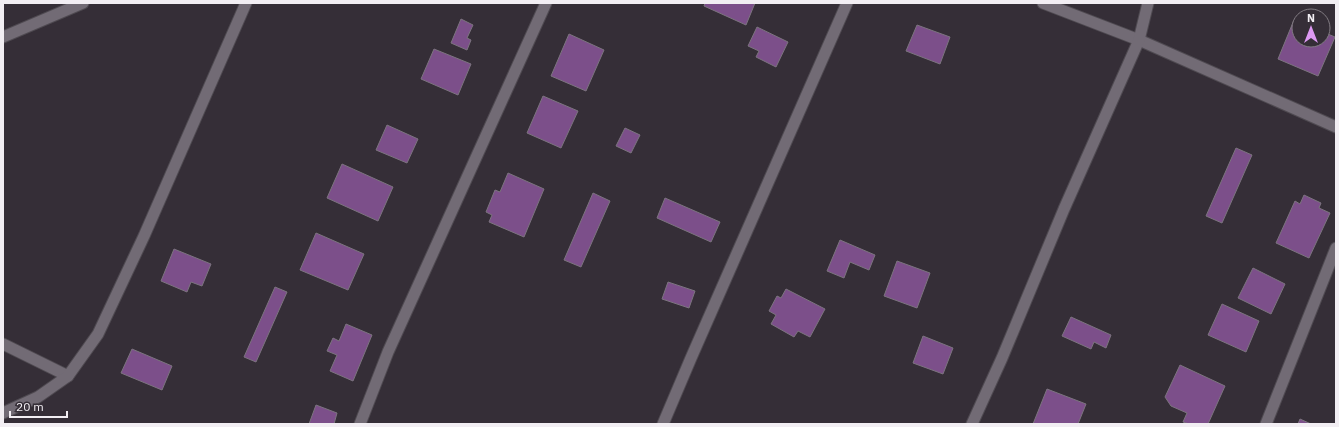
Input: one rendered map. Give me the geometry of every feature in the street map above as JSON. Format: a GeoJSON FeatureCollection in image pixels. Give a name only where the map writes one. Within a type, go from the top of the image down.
{"type":"FeatureCollection","features":[{"type":"Feature","properties":{"kind":"street"},"geometry":{"type":"LineString","coordinates":[[3,37],[83,3]]}},
{"type":"Feature","properties":{"kind":"street"},"geometry":{"type":"LineString","coordinates":[[3,413],[38,397],[68,376],[98,334],[144,236],[246,3]]}},
{"type":"Feature","properties":{"kind":"street"},"geometry":{"type":"LineString","coordinates":[[360,424],[388,352],[546,3]]}},
{"type":"Feature","properties":{"kind":"street"},"geometry":{"type":"LineString","coordinates":[[663,424],[847,3]]}},
{"type":"Feature","properties":{"kind":"street"},"geometry":{"type":"LineString","coordinates":[[1043,3],[1139,40],[1336,127]]}},
{"type":"Feature","properties":{"kind":"street"},"geometry":{"type":"LineString","coordinates":[[972,424],[1002,358],[1064,209],[1139,40],[1148,3]]}},
{"type":"Feature","properties":{"kind":"street"},"geometry":{"type":"LineString","coordinates":[[1266,424],[1336,248]]}},
{"type":"Feature","properties":{"kind":"street"},"geometry":{"type":"LineString","coordinates":[[3,344],[68,376]]}},
{"type":"Feature","properties":{"kind":"building"},"geometry":{"type":"Polygon","coordinates":[[[705,3],[755,3],[746,25],[704,6],[705,3]]]}},
{"type":"Feature","properties":{"kind":"building"},"geometry":{"type":"Polygon","coordinates":[[[461,19],[473,25],[467,38],[471,40],[467,50],[451,43],[461,19]]]}},
{"type":"Feature","properties":{"kind":"building"},"geometry":{"type":"Polygon","coordinates":[[[917,25],[950,37],[940,64],[906,51],[917,25]]]}},
{"type":"Feature","properties":{"kind":"building"},"geometry":{"type":"Polygon","coordinates":[[[757,27],[788,42],[776,67],[756,57],[759,51],[748,46],[757,27]]]}},
{"type":"Feature","properties":{"kind":"building"},"geometry":{"type":"Polygon","coordinates":[[[1291,27],[1291,48],[1330,48],[1318,76],[1278,59],[1291,27]]]}},
{"type":"Feature","properties":{"kind":"building"},"geometry":{"type":"Polygon","coordinates":[[[569,34],[604,50],[586,91],[551,76],[569,34]]]}},
{"type":"Feature","properties":{"kind":"building"},"geometry":{"type":"Polygon","coordinates":[[[1331,35],[1335,37],[1331,46],[1331,35]]]}},
{"type":"Feature","properties":{"kind":"building"},"geometry":{"type":"Polygon","coordinates":[[[434,49],[471,64],[458,95],[421,79],[434,49]]]}},
{"type":"Feature","properties":{"kind":"building"},"geometry":{"type":"Polygon","coordinates":[[[543,96],[578,111],[561,148],[527,133],[543,96]]]}},
{"type":"Feature","properties":{"kind":"building"},"geometry":{"type":"Polygon","coordinates":[[[387,125],[418,139],[407,163],[376,150],[387,125]]]}},
{"type":"Feature","properties":{"kind":"building"},"geometry":{"type":"Polygon","coordinates":[[[625,128],[640,135],[631,153],[616,146],[625,128]]]}},
{"type":"Feature","properties":{"kind":"building"},"geometry":{"type":"Polygon","coordinates":[[[1236,148],[1252,155],[1222,223],[1206,216],[1236,148]]]}},
{"type":"Feature","properties":{"kind":"building"},"geometry":{"type":"Polygon","coordinates":[[[342,164],[393,187],[378,221],[327,198],[342,164]]]}},
{"type":"Feature","properties":{"kind":"building"},"geometry":{"type":"Polygon","coordinates":[[[508,173],[544,189],[524,237],[489,222],[492,215],[486,212],[495,190],[500,192],[508,173]]]}},
{"type":"Feature","properties":{"kind":"building"},"geometry":{"type":"Polygon","coordinates":[[[593,193],[610,201],[581,267],[564,260],[593,193]]]}},
{"type":"Feature","properties":{"kind":"building"},"geometry":{"type":"Polygon","coordinates":[[[1304,195],[1321,203],[1319,208],[1330,213],[1309,258],[1276,243],[1295,201],[1300,204],[1304,195]]]}},
{"type":"Feature","properties":{"kind":"building"},"geometry":{"type":"Polygon","coordinates":[[[665,198],[720,222],[711,242],[657,218],[665,198]]]}},
{"type":"Feature","properties":{"kind":"building"},"geometry":{"type":"Polygon","coordinates":[[[316,233],[364,254],[348,290],[300,270],[316,233]]]}},
{"type":"Feature","properties":{"kind":"building"},"geometry":{"type":"Polygon","coordinates":[[[840,240],[875,255],[869,270],[850,262],[844,278],[827,271],[840,240]]]}},
{"type":"Feature","properties":{"kind":"building"},"geometry":{"type":"Polygon","coordinates":[[[174,249],[211,264],[202,286],[191,282],[187,292],[161,281],[174,249]]]}},
{"type":"Feature","properties":{"kind":"building"},"geometry":{"type":"Polygon","coordinates":[[[897,261],[930,273],[917,308],[884,296],[897,261]]]}},
{"type":"Feature","properties":{"kind":"building"},"geometry":{"type":"Polygon","coordinates":[[[1253,268],[1285,284],[1271,314],[1238,298],[1253,268]]]}},
{"type":"Feature","properties":{"kind":"building"},"geometry":{"type":"Polygon","coordinates":[[[668,282],[695,291],[689,308],[662,299],[668,282]]]}},
{"type":"Feature","properties":{"kind":"building"},"geometry":{"type":"Polygon","coordinates":[[[275,287],[287,292],[256,362],[244,357],[275,287]]]}},
{"type":"Feature","properties":{"kind":"building"},"geometry":{"type":"Polygon","coordinates":[[[786,289],[825,309],[810,337],[798,331],[794,337],[771,324],[776,315],[769,311],[777,296],[781,298],[786,289]]]}},
{"type":"Feature","properties":{"kind":"building"},"geometry":{"type":"Polygon","coordinates":[[[1222,304],[1259,321],[1246,352],[1208,335],[1222,304]]]}},
{"type":"Feature","properties":{"kind":"building"},"geometry":{"type":"Polygon","coordinates":[[[1071,317],[1111,335],[1106,348],[1094,342],[1091,349],[1062,336],[1071,317]]]}},
{"type":"Feature","properties":{"kind":"building"},"geometry":{"type":"Polygon","coordinates":[[[346,324],[372,335],[353,381],[330,371],[337,355],[327,351],[333,338],[339,341],[346,324]]]}},
{"type":"Feature","properties":{"kind":"building"},"geometry":{"type":"Polygon","coordinates":[[[923,336],[953,348],[943,374],[913,363],[923,336]]]}},
{"type":"Feature","properties":{"kind":"building"},"geometry":{"type":"Polygon","coordinates":[[[132,349],[172,366],[162,390],[121,373],[132,349]]]}},
{"type":"Feature","properties":{"kind":"building"},"geometry":{"type":"Polygon","coordinates":[[[1180,365],[1225,386],[1208,424],[1189,424],[1183,422],[1187,413],[1171,406],[1165,397],[1180,365]]]}},
{"type":"Feature","properties":{"kind":"building"},"geometry":{"type":"Polygon","coordinates":[[[1047,389],[1086,404],[1078,424],[1033,424],[1047,389]]]}},
{"type":"Feature","properties":{"kind":"building"},"geometry":{"type":"Polygon","coordinates":[[[316,405],[337,413],[334,424],[309,424],[316,405]]]}},
{"type":"Feature","properties":{"kind":"building"},"geometry":{"type":"Polygon","coordinates":[[[1300,419],[1311,424],[1298,424],[1300,419]]]}}]}
